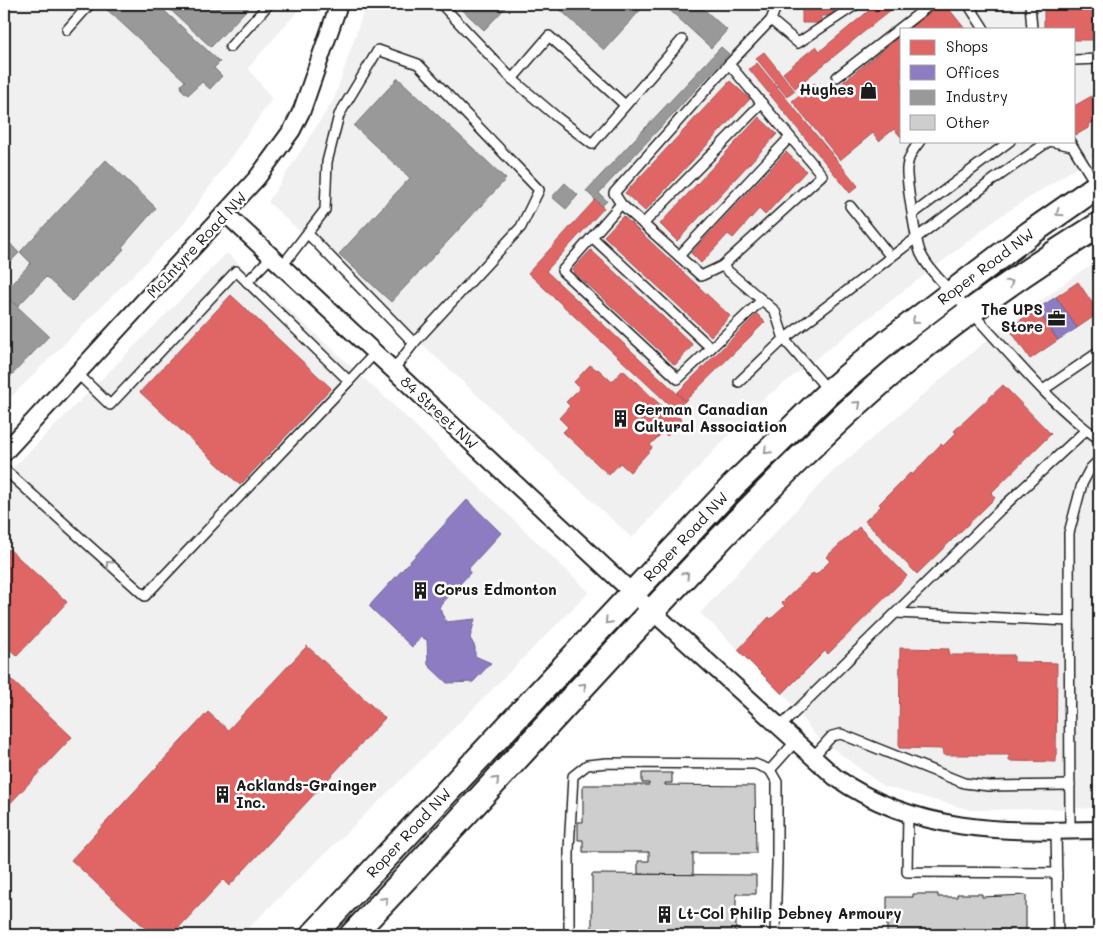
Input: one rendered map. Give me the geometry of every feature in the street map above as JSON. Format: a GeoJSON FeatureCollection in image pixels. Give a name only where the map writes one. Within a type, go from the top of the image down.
{"type":"FeatureCollection","features":[{"type":"Feature","properties":{"kind":"main road","name":"Roper Road NW"},"geometry":{"type":"LineString","coordinates":[[314,935],[733,486],[829,392],[951,292],[1098,186]]}},
{"type":"Feature","properties":{"kind":"main road","name":"Roper Road NW"},"geometry":{"type":"LineString","coordinates":[[352,935],[652,611],[752,506],[822,437],[898,368],[970,312],[1023,274],[1099,225]]}},
{"type":"Feature","properties":{"kind":"street","name":"McIntyre Road NW"},"geometry":{"type":"LineString","coordinates":[[4,453],[226,214],[257,178],[292,130],[310,89],[339,4]]}},
{"type":"Feature","properties":{"kind":"street","name":"84 Street NW"},"geometry":{"type":"LineString","coordinates":[[226,214],[652,611],[835,777],[873,801],[908,814],[957,826],[985,830],[1099,830]]}},
{"type":"Feature","properties":{"kind":"lane"},"geometry":{"type":"LineString","coordinates":[[67,30],[90,4]]}},
{"type":"Feature","properties":{"kind":"lane"},"geometry":{"type":"LineString","coordinates":[[230,47],[269,4]]}},
{"type":"Feature","properties":{"kind":"lane"},"geometry":{"type":"LineString","coordinates":[[441,4],[512,79],[592,144],[682,40]]}},
{"type":"Feature","properties":{"kind":"lane"},"geometry":{"type":"LineString","coordinates":[[729,64],[822,175],[722,266],[701,276],[621,204],[614,193],[729,64],[772,20],[777,4]]}},
{"type":"Feature","properties":{"kind":"lane"},"geometry":{"type":"LineString","coordinates":[[842,4],[842,14]]}},
{"type":"Feature","properties":{"kind":"lane"},"geometry":{"type":"LineString","coordinates":[[772,20],[798,44],[857,4]]}},
{"type":"Feature","properties":{"kind":"lane"},"geometry":{"type":"LineString","coordinates":[[900,28],[931,4]]}},
{"type":"Feature","properties":{"kind":"lane"},"geometry":{"type":"LineString","coordinates":[[968,4],[983,28]]}},
{"type":"Feature","properties":{"kind":"lane"},"geometry":{"type":"LineString","coordinates":[[1030,4],[1032,28]]}},
{"type":"Feature","properties":{"kind":"lane"},"geometry":{"type":"LineString","coordinates":[[837,77],[900,28]]}},
{"type":"Feature","properties":{"kind":"lane"},"geometry":{"type":"LineString","coordinates":[[512,79],[550,36],[625,105]]}},
{"type":"Feature","properties":{"kind":"lane"},"geometry":{"type":"LineString","coordinates":[[247,282],[277,261],[308,234],[325,210],[327,162],[339,115],[378,50],[418,64],[539,190],[520,227],[414,343],[393,370]]}},
{"type":"Feature","properties":{"kind":"lane"},"geometry":{"type":"LineString","coordinates":[[1076,60],[1099,59]]}},
{"type":"Feature","properties":{"kind":"lane"},"geometry":{"type":"LineString","coordinates":[[643,224],[762,103]]}},
{"type":"Feature","properties":{"kind":"lane"},"geometry":{"type":"LineString","coordinates":[[679,256],[790,137]]}},
{"type":"Feature","properties":{"kind":"lane"},"geometry":{"type":"LineString","coordinates":[[919,142],[911,153],[907,169],[921,255],[951,292],[1043,390],[1086,430],[1099,439]]}},
{"type":"Feature","properties":{"kind":"lane"},"geometry":{"type":"LineString","coordinates":[[913,214],[1009,142]]}},
{"type":"Feature","properties":{"kind":"lane"},"geometry":{"type":"LineString","coordinates":[[739,382],[784,339],[891,256],[1048,142]]}},
{"type":"Feature","properties":{"kind":"lane"},"geometry":{"type":"LineString","coordinates":[[1056,142],[1071,144],[1098,186]]}},
{"type":"Feature","properties":{"kind":"lane"},"geometry":{"type":"LineString","coordinates":[[621,204],[562,272],[678,379],[762,300]]}},
{"type":"Feature","properties":{"kind":"lane"},"geometry":{"type":"LineString","coordinates":[[850,206],[891,256]]}},
{"type":"Feature","properties":{"kind":"lane"},"geometry":{"type":"LineString","coordinates":[[308,234],[414,343]]}},
{"type":"Feature","properties":{"kind":"lane"},"geometry":{"type":"LineString","coordinates":[[592,237],[711,348]]}},
{"type":"Feature","properties":{"kind":"lane"},"geometry":{"type":"LineString","coordinates":[[722,266],[775,310],[784,339],[829,392]]}},
{"type":"Feature","properties":{"kind":"lane"},"geometry":{"type":"LineString","coordinates":[[78,374],[110,405],[236,272],[349,381]]}},
{"type":"Feature","properties":{"kind":"lane"},"geometry":{"type":"LineString","coordinates":[[1043,390],[1099,352]]}},
{"type":"Feature","properties":{"kind":"lane"},"geometry":{"type":"LineString","coordinates":[[4,469],[145,596],[375,353]]}},
{"type":"Feature","properties":{"kind":"lane"},"geometry":{"type":"LineString","coordinates":[[780,727],[1004,506],[1086,430]]}},
{"type":"Feature","properties":{"kind":"lane"},"geometry":{"type":"LineString","coordinates":[[1058,935],[1057,873],[1070,785],[1069,533],[1082,484],[1090,469],[1099,460]]}},
{"type":"Feature","properties":{"kind":"lane"},"geometry":{"type":"LineString","coordinates":[[896,613],[1069,620]]}},
{"type":"Feature","properties":{"kind":"lane"},"geometry":{"type":"LineString","coordinates":[[812,758],[832,736],[841,734],[964,783],[989,786],[1070,785]]}},
{"type":"Feature","properties":{"kind":"lane"},"geometry":{"type":"LineString","coordinates":[[770,770],[795,742]]}},
{"type":"Feature","properties":{"kind":"lane"},"geometry":{"type":"LineString","coordinates":[[569,935],[569,850],[573,776],[588,765],[607,763],[755,764],[770,770],[777,782],[775,935]]}},
{"type":"Feature","properties":{"kind":"lane"},"geometry":{"type":"LineString","coordinates":[[908,814],[907,872],[1057,873]]}},
{"type":"Feature","properties":{"kind":"shaded area"},"geometry":{"type":"Polygon","coordinates":[[[4,4],[304,4],[248,68],[272,99],[182,226],[4,404],[4,4]]]}},
{"type":"Feature","properties":{"kind":"shaded area"},"geometry":{"type":"Polygon","coordinates":[[[366,4],[1099,4],[1099,153],[1002,215],[761,401],[632,538],[268,202],[334,99],[366,4]]]}},
{"type":"Feature","properties":{"kind":"shaded area"},"geometry":{"type":"Polygon","coordinates":[[[227,253],[402,413],[589,592],[447,735],[241,935],[4,935],[4,477],[227,253]]]}},
{"type":"Feature","properties":{"kind":"shaded area"},"geometry":{"type":"Polygon","coordinates":[[[1099,262],[1099,808],[971,810],[883,786],[815,735],[780,689],[700,613],[829,475],[982,344],[1081,271],[1099,262]]]}},
{"type":"Feature","properties":{"kind":"building: Shops"},"geometry":{"type":"Polygon","coordinates":[[[802,4],[834,4],[834,16],[821,16],[821,23],[802,23],[802,4]]]}},
{"type":"Feature","properties":{"kind":"building: Shops"},"geometry":{"type":"Polygon","coordinates":[[[877,4],[898,4],[795,88],[783,73],[816,46],[820,51],[877,4]]]}},
{"type":"Feature","properties":{"kind":"building: Shops"},"geometry":{"type":"Polygon","coordinates":[[[939,4],[945,4],[964,28],[909,28],[939,4]]]}},
{"type":"Feature","properties":{"kind":"building: Shops"},"geometry":{"type":"Polygon","coordinates":[[[1044,4],[1099,4],[1099,40],[1076,40],[1076,28],[1044,28],[1044,4]]]}},
{"type":"Feature","properties":{"kind":"building: Shops","name":"Hughes"},"geometry":{"type":"Polygon","coordinates":[[[900,36],[900,136],[894,129],[879,141],[873,133],[840,160],[792,101],[814,83],[825,97],[900,36]]]}},
{"type":"Feature","properties":{"kind":"building: Shops"},"geometry":{"type":"Polygon","coordinates":[[[764,52],[795,91],[787,97],[756,58],[764,52]]]}},
{"type":"Feature","properties":{"kind":"building: Shops"},"geometry":{"type":"Polygon","coordinates":[[[757,63],[858,186],[850,193],[749,69],[757,63]]]}},
{"type":"Feature","properties":{"kind":"building: Shops"},"geometry":{"type":"Polygon","coordinates":[[[730,81],[750,99],[645,211],[625,193],[730,81]]]}},
{"type":"Feature","properties":{"kind":"building: Shops"},"geometry":{"type":"Polygon","coordinates":[[[1099,92],[1099,119],[1076,135],[1076,105],[1099,92]]]}},
{"type":"Feature","properties":{"kind":"building: Shops"},"geometry":{"type":"Polygon","coordinates":[[[759,117],[777,134],[677,241],[660,224],[759,117]]]}},
{"type":"Feature","properties":{"kind":"building: Shops"},"geometry":{"type":"Polygon","coordinates":[[[786,152],[806,171],[765,215],[759,209],[733,238],[728,234],[701,263],[691,253],[786,152]]]}},
{"type":"Feature","properties":{"kind":"building: Shops"},"geometry":{"type":"Polygon","coordinates":[[[595,200],[604,208],[546,271],[685,401],[676,411],[528,273],[595,200]]]}},
{"type":"Feature","properties":{"kind":"building: Shops"},"geometry":{"type":"Polygon","coordinates":[[[623,216],[730,316],[711,336],[604,236],[623,216]]]}},
{"type":"Feature","properties":{"kind":"building: Shops"},"geometry":{"type":"Polygon","coordinates":[[[591,250],[693,345],[675,365],[572,270],[591,250]]]}},
{"type":"Feature","properties":{"kind":"building: Shops"},"geometry":{"type":"Polygon","coordinates":[[[1078,282],[1099,313],[1077,328],[1056,297],[1078,282]]]}},
{"type":"Feature","properties":{"kind":"building: Shops"},"geometry":{"type":"Polygon","coordinates":[[[231,295],[331,388],[240,485],[140,392],[231,295]]]}},
{"type":"Feature","properties":{"kind":"building: Shops"},"geometry":{"type":"Polygon","coordinates":[[[1037,309],[1058,340],[1030,359],[1009,328],[1037,309]]]}},
{"type":"Feature","properties":{"kind":"building: Shops"},"geometry":{"type":"Polygon","coordinates":[[[757,314],[765,322],[685,401],[677,393],[757,314]]]}},
{"type":"Feature","properties":{"kind":"building: Shops","name":"German Canadian Cultural Association"},"geometry":{"type":"Polygon","coordinates":[[[590,365],[598,369],[612,382],[623,370],[666,410],[668,408],[682,420],[667,436],[663,432],[650,445],[652,448],[630,472],[620,463],[609,475],[563,432],[568,427],[559,418],[570,406],[566,402],[580,388],[574,382],[590,365]]]}},
{"type":"Feature","properties":{"kind":"building: Shops"},"geometry":{"type":"Polygon","coordinates":[[[1003,385],[1051,434],[991,493],[995,498],[917,574],[865,521],[910,473],[912,475],[941,444],[943,446],[956,433],[954,431],[1003,385]]]}},
{"type":"Feature","properties":{"kind":"building: Shops"},"geometry":{"type":"Polygon","coordinates":[[[859,527],[907,576],[828,654],[825,651],[782,694],[738,650],[769,617],[771,619],[785,606],[782,603],[813,573],[816,575],[830,561],[826,557],[859,527]]]}},
{"type":"Feature","properties":{"kind":"building: Shops"},"geometry":{"type":"Polygon","coordinates":[[[9,549],[67,602],[17,656],[4,644],[4,555],[9,549]]]}},
{"type":"Feature","properties":{"kind":"building: Shops","name":"Acklands-Grainger Inc."},"geometry":{"type":"Polygon","coordinates":[[[307,646],[385,718],[229,886],[223,880],[172,935],[153,935],[71,860],[208,712],[228,730],[307,646]]]}},
{"type":"Feature","properties":{"kind":"building: Shops"},"geometry":{"type":"Polygon","coordinates":[[[900,648],[949,649],[949,655],[1014,655],[1014,662],[1057,663],[1056,762],[1009,761],[1009,755],[943,755],[943,749],[899,748],[900,648]]]}},
{"type":"Feature","properties":{"kind":"building: Shops"},"geometry":{"type":"Polygon","coordinates":[[[4,673],[72,737],[4,810],[4,673]]]}},
{"type":"Feature","properties":{"kind":"building: Offices","name":"The UPS Store"},"geometry":{"type":"Polygon","coordinates":[[[1056,297],[1077,328],[1058,340],[1037,309],[1056,297]]]}},
{"type":"Feature","properties":{"kind":"building: Offices","name":"Corus Edmonton"},"geometry":{"type":"Polygon","coordinates":[[[467,500],[501,533],[469,568],[470,573],[439,607],[446,622],[475,619],[470,638],[475,647],[475,656],[491,663],[473,682],[447,683],[428,665],[427,640],[421,637],[412,647],[369,606],[467,500]]]}},
{"type":"Feature","properties":{"kind":"building: Industry"},"geometry":{"type":"Polygon","coordinates":[[[107,4],[157,4],[220,62],[214,68],[222,76],[210,89],[202,82],[188,95],[182,90],[181,85],[185,81],[104,7],[107,4]]]}},
{"type":"Feature","properties":{"kind":"building: Industry"},"geometry":{"type":"Polygon","coordinates":[[[164,4],[252,4],[211,47],[164,4]]]}},
{"type":"Feature","properties":{"kind":"building: Industry"},"geometry":{"type":"Polygon","coordinates":[[[456,4],[509,4],[484,30],[456,4]]]}},
{"type":"Feature","properties":{"kind":"building: Industry"},"geometry":{"type":"Polygon","coordinates":[[[554,4],[646,4],[604,50],[554,4]]]}},
{"type":"Feature","properties":{"kind":"building: Industry"},"geometry":{"type":"Polygon","coordinates":[[[663,4],[698,4],[727,30],[711,48],[663,4]]]}},
{"type":"Feature","properties":{"kind":"building: Industry"},"geometry":{"type":"Polygon","coordinates":[[[721,47],[729,54],[599,193],[607,201],[602,206],[586,191],[721,47]]]}},
{"type":"Feature","properties":{"kind":"building: Industry"},"geometry":{"type":"Polygon","coordinates":[[[398,78],[506,179],[391,302],[339,254],[410,178],[354,126],[398,78]]]}},
{"type":"Feature","properties":{"kind":"building: Industry"},"geometry":{"type":"Polygon","coordinates":[[[106,160],[156,208],[122,247],[124,249],[72,301],[46,277],[18,306],[4,292],[31,263],[20,252],[106,160]]]}},
{"type":"Feature","properties":{"kind":"building: Industry"},"geometry":{"type":"Polygon","coordinates":[[[565,183],[578,195],[566,209],[552,197],[565,183]]]}},
{"type":"Feature","properties":{"kind":"building: Industry"},"geometry":{"type":"Polygon","coordinates":[[[4,237],[19,253],[4,268],[4,237]]]}},
{"type":"Feature","properties":{"kind":"building: Industry"},"geometry":{"type":"Polygon","coordinates":[[[4,294],[49,336],[7,380],[4,377],[4,294]]]}},
{"type":"Feature","properties":{"kind":"building: Other"},"geometry":{"type":"Polygon","coordinates":[[[642,773],[672,773],[672,783],[665,783],[665,785],[755,786],[756,853],[693,853],[693,875],[638,874],[638,861],[649,861],[649,852],[583,852],[583,840],[578,840],[578,822],[583,822],[583,785],[649,785],[649,783],[642,783],[642,773]]]}},
{"type":"Feature","properties":{"kind":"building: Other","name":"Lt-Col Philip Debney Armoury"},"geometry":{"type":"Polygon","coordinates":[[[592,874],[756,875],[756,894],[736,894],[736,935],[592,935],[592,874]]]}},
{"type":"Feature","properties":{"kind":"building: Other"},"geometry":{"type":"Polygon","coordinates":[[[913,894],[938,894],[938,897],[957,897],[957,894],[982,894],[982,897],[1026,895],[1026,935],[887,935],[887,897],[913,897],[913,894]]]}},
{"type":"Feature","properties":{"kind":"place","name":"Hughes"},"geometry":{"type":"Point","coordinates":[868,90]}},
{"type":"Feature","properties":{"kind":"place","name":"The UPS Store"},"geometry":{"type":"Point","coordinates":[1057,319]}},
{"type":"Feature","properties":{"kind":"place","name":"German Canadian Cultural Association"},"geometry":{"type":"Point","coordinates":[620,419]}},
{"type":"Feature","properties":{"kind":"place","name":"Corus Edmonton"},"geometry":{"type":"Point","coordinates":[420,590]}},
{"type":"Feature","properties":{"kind":"place","name":"Acklands-Grainger Inc."},"geometry":{"type":"Point","coordinates":[222,795]}},
{"type":"Feature","properties":{"kind":"place","name":"Lt-Col Philip Debney Armoury"},"geometry":{"type":"Point","coordinates":[664,914]}}]}
